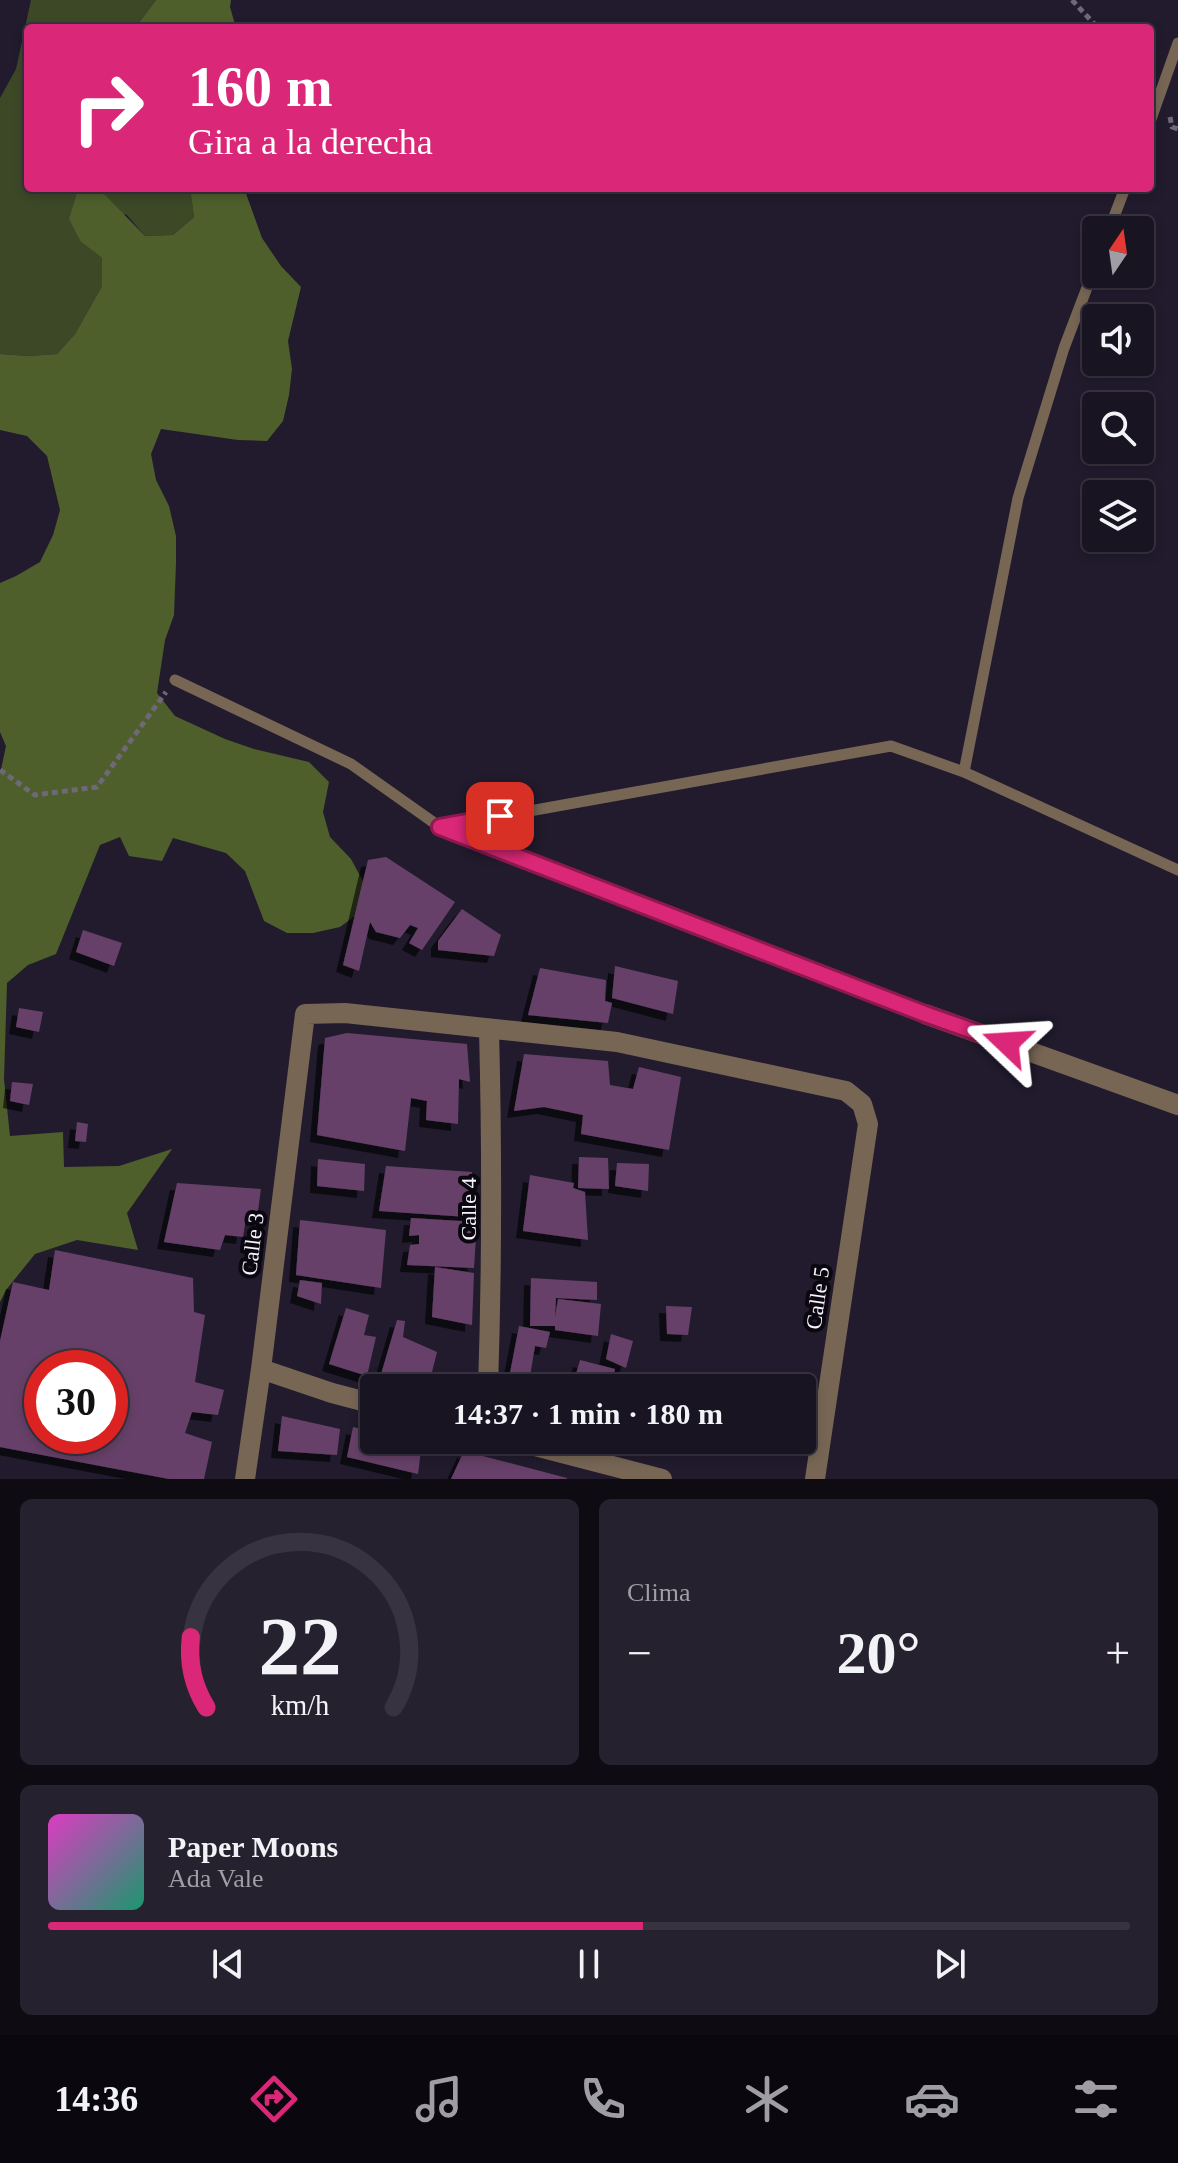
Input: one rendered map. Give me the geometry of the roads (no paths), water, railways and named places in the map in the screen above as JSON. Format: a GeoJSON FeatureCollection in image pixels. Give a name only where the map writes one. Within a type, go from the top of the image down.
{"type":"FeatureCollection","features":[{"type":"Feature","properties":{"kind":"street","name":"Calle 3"},"geometry":{"type":"LineString","coordinates":[[245,1479],[305,1014],[345,1013],[489,1029]]}},
{"type":"Feature","properties":{"kind":"street"},"geometry":{"type":"LineString","coordinates":[[925,1014],[1176,1098]]}},
{"type":"Feature","properties":{"kind":"street","name":"Calle 5"},"geometry":{"type":"LineString","coordinates":[[489,1029],[617,1042],[846,1091],[862,1104],[868,1124],[815,1479]]}},
{"type":"Feature","properties":{"kind":"street","name":"Calle 4"},"geometry":{"type":"LineString","coordinates":[[488,1374],[492,1156],[489,1029]]}},
{"type":"Feature","properties":{"kind":"street"},"geometry":{"type":"LineString","coordinates":[[261,1369],[360,1400]]}},
{"type":"Feature","properties":{"kind":"street"},"geometry":{"type":"LineString","coordinates":[[566,1454],[662,1479]]}},
{"type":"Feature","properties":{"kind":"lane"},"geometry":{"type":"LineString","coordinates":[[1154,111],[1178,43]]}},
{"type":"Feature","properties":{"kind":"lane"},"geometry":{"type":"LineString","coordinates":[[1114,216],[1123,192]]}},
{"type":"Feature","properties":{"kind":"lane"},"geometry":{"type":"LineString","coordinates":[[964,772],[1018,498],[1064,348],[1087,288]]}},
{"type":"Feature","properties":{"kind":"lane"},"geometry":{"type":"LineString","coordinates":[[175,680],[351,764],[440,827],[925,1014]]}},
{"type":"Feature","properties":{"kind":"lane"},"geometry":{"type":"LineString","coordinates":[[440,827],[891,746],[964,772],[1178,870]]}}]}
